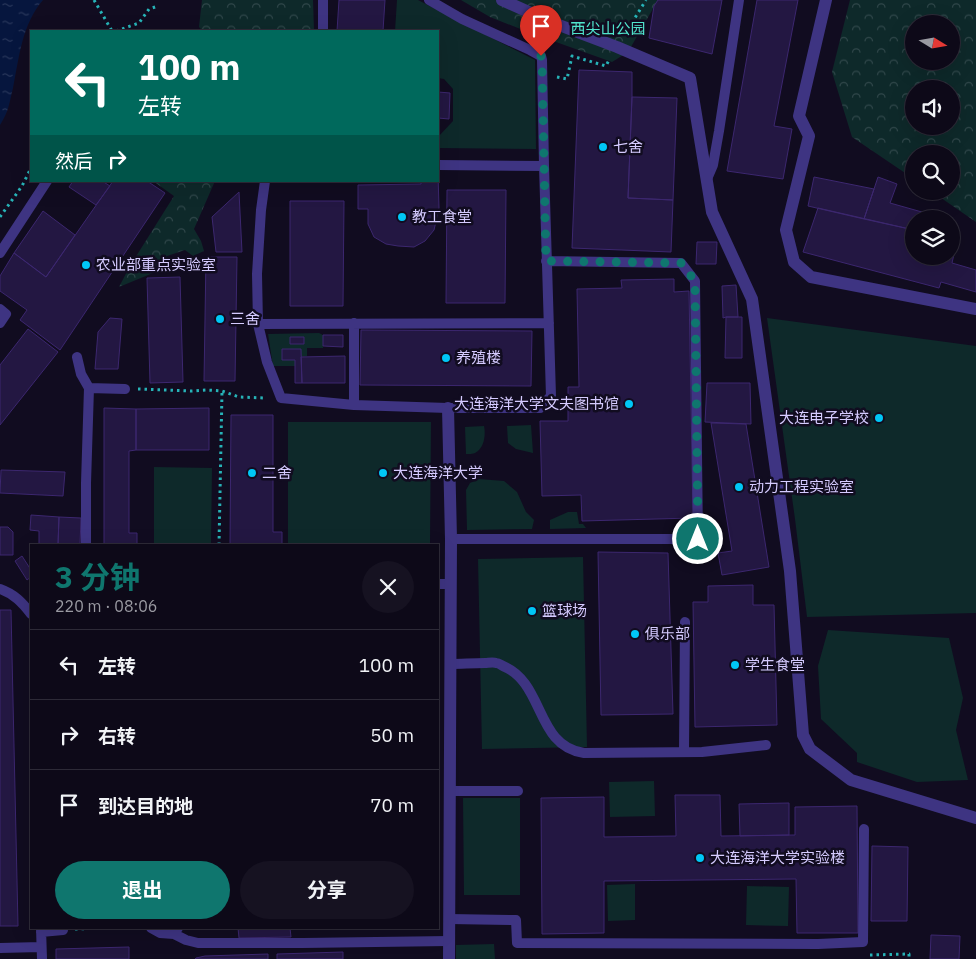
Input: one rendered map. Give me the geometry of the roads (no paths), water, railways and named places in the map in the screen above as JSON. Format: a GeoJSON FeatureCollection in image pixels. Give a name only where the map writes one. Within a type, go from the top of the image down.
{"type":"FeatureCollection","features":[{"type":"Feature","properties":{"kind":"street"},"geometry":{"type":"LineString","coordinates":[[502,0],[551,22],[690,78],[712,212],[752,299],[790,571],[803,735],[810,749],[851,780],[976,818]]}},
{"type":"Feature","properties":{"kind":"street"},"geometry":{"type":"LineString","coordinates":[[826,0],[799,116],[809,136],[786,230],[794,262],[811,277],[976,310]]}},
{"type":"Feature","properties":{"kind":"street"},"geometry":{"type":"LineString","coordinates":[[448,408],[451,539],[449,959]]}},
{"type":"Feature","properties":{"kind":"lane"},"geometry":{"type":"LineString","coordinates":[[323,0],[323,30]]}},
{"type":"Feature","properties":{"kind":"lane"},"geometry":{"type":"LineString","coordinates":[[265,182],[260,210],[257,274],[258,324],[267,362],[281,398],[354,405],[540,408],[551,396],[541,56],[429,0]]}},
{"type":"Feature","properties":{"kind":"lane"},"geometry":{"type":"LineString","coordinates":[[707,179],[713,165],[739,0]]}},
{"type":"Feature","properties":{"kind":"lane"},"geometry":{"type":"LineString","coordinates":[[439,165],[544,166]]}},
{"type":"Feature","properties":{"kind":"lane"},"geometry":{"type":"LineString","coordinates":[[0,253],[46,182]]}},
{"type":"Feature","properties":{"kind":"lane"},"geometry":{"type":"LineString","coordinates":[[451,539],[698,539],[695,281],[681,263],[546,261]]}},
{"type":"Feature","properties":{"kind":"lane"},"geometry":{"type":"LineString","coordinates":[[0,309],[6,314],[0,323]]}},
{"type":"Feature","properties":{"kind":"lane"},"geometry":{"type":"LineString","coordinates":[[354,323],[354,405]]}},
{"type":"Feature","properties":{"kind":"lane"},"geometry":{"type":"LineString","coordinates":[[258,324],[548,323]]}},
{"type":"Feature","properties":{"kind":"lane"},"geometry":{"type":"LineString","coordinates":[[77,357],[81,374],[89,388],[86,544]]}},
{"type":"Feature","properties":{"kind":"lane"},"geometry":{"type":"LineString","coordinates":[[89,388],[125,389]]}},
{"type":"Feature","properties":{"kind":"lane"},"geometry":{"type":"LineString","coordinates":[[439,584],[451,584]]}},
{"type":"Feature","properties":{"kind":"lane"},"geometry":{"type":"LineString","coordinates":[[0,589],[10,592],[17,597],[30,613]]}},
{"type":"Feature","properties":{"kind":"lane"},"geometry":{"type":"LineString","coordinates":[[684,752],[685,622]]}},
{"type":"Feature","properties":{"kind":"lane"},"geometry":{"type":"LineString","coordinates":[[450,664],[496,663],[512,670],[524,680],[553,736],[566,747],[575,751],[702,752],[766,745]]}},
{"type":"Feature","properties":{"kind":"lane"},"geometry":{"type":"LineString","coordinates":[[449,791],[518,791]]}},
{"type":"Feature","properties":{"kind":"lane"},"geometry":{"type":"LineString","coordinates":[[449,919],[516,920],[517,943],[818,944],[863,942],[864,828]]}},
{"type":"Feature","properties":{"kind":"lane"},"geometry":{"type":"LineString","coordinates":[[153,929],[160,933],[176,931],[186,940],[198,943],[449,941]]}},
{"type":"Feature","properties":{"kind":"lane"},"geometry":{"type":"LineString","coordinates":[[42,959],[41,930],[63,930]]}},
{"type":"Feature","properties":{"kind":"lane"},"geometry":{"type":"LineString","coordinates":[[0,948],[42,947]]}},
{"type":"Feature","properties":{"kind":"water"},"geometry":{"type":"Polygon","coordinates":[[[0,0],[43,0],[36,9],[26,30],[8,107],[0,125],[0,0]]]}},
{"type":"Feature","properties":{"kind":"place","name":"七舍"},"geometry":{"type":"Point","coordinates":[603,147]}},
{"type":"Feature","properties":{"kind":"place","name":"教工食堂"},"geometry":{"type":"Point","coordinates":[402,217]}},
{"type":"Feature","properties":{"kind":"place","name":"农业部重点实验室"},"geometry":{"type":"Point","coordinates":[86,265]}},
{"type":"Feature","properties":{"kind":"place","name":"三舍"},"geometry":{"type":"Point","coordinates":[220,319]}},
{"type":"Feature","properties":{"kind":"place","name":"养殖楼"},"geometry":{"type":"Point","coordinates":[446,358]}},
{"type":"Feature","properties":{"kind":"place","name":"大连海洋大学文夫图书馆"},"geometry":{"type":"Point","coordinates":[629,404]}},
{"type":"Feature","properties":{"kind":"place","name":"大连电子学校"},"geometry":{"type":"Point","coordinates":[879,418]}},
{"type":"Feature","properties":{"kind":"place","name":"二舍"},"geometry":{"type":"Point","coordinates":[252,473]}},
{"type":"Feature","properties":{"kind":"place","name":"大连海洋大学"},"geometry":{"type":"Point","coordinates":[383,473]}},
{"type":"Feature","properties":{"kind":"place","name":"动力工程实验室"},"geometry":{"type":"Point","coordinates":[739,487]}},
{"type":"Feature","properties":{"kind":"place","name":"篮球场"},"geometry":{"type":"Point","coordinates":[532,611]}},
{"type":"Feature","properties":{"kind":"place","name":"俱乐部"},"geometry":{"type":"Point","coordinates":[635,634]}},
{"type":"Feature","properties":{"kind":"place","name":"学生食堂"},"geometry":{"type":"Point","coordinates":[735,665]}},
{"type":"Feature","properties":{"kind":"place","name":"大连海洋大学实验楼"},"geometry":{"type":"Point","coordinates":[700,858]}},
{"type":"Feature","properties":{"kind":"park label","name":"西尖山公园"},"geometry":{"type":"Point","coordinates":[608,29]}}]}
